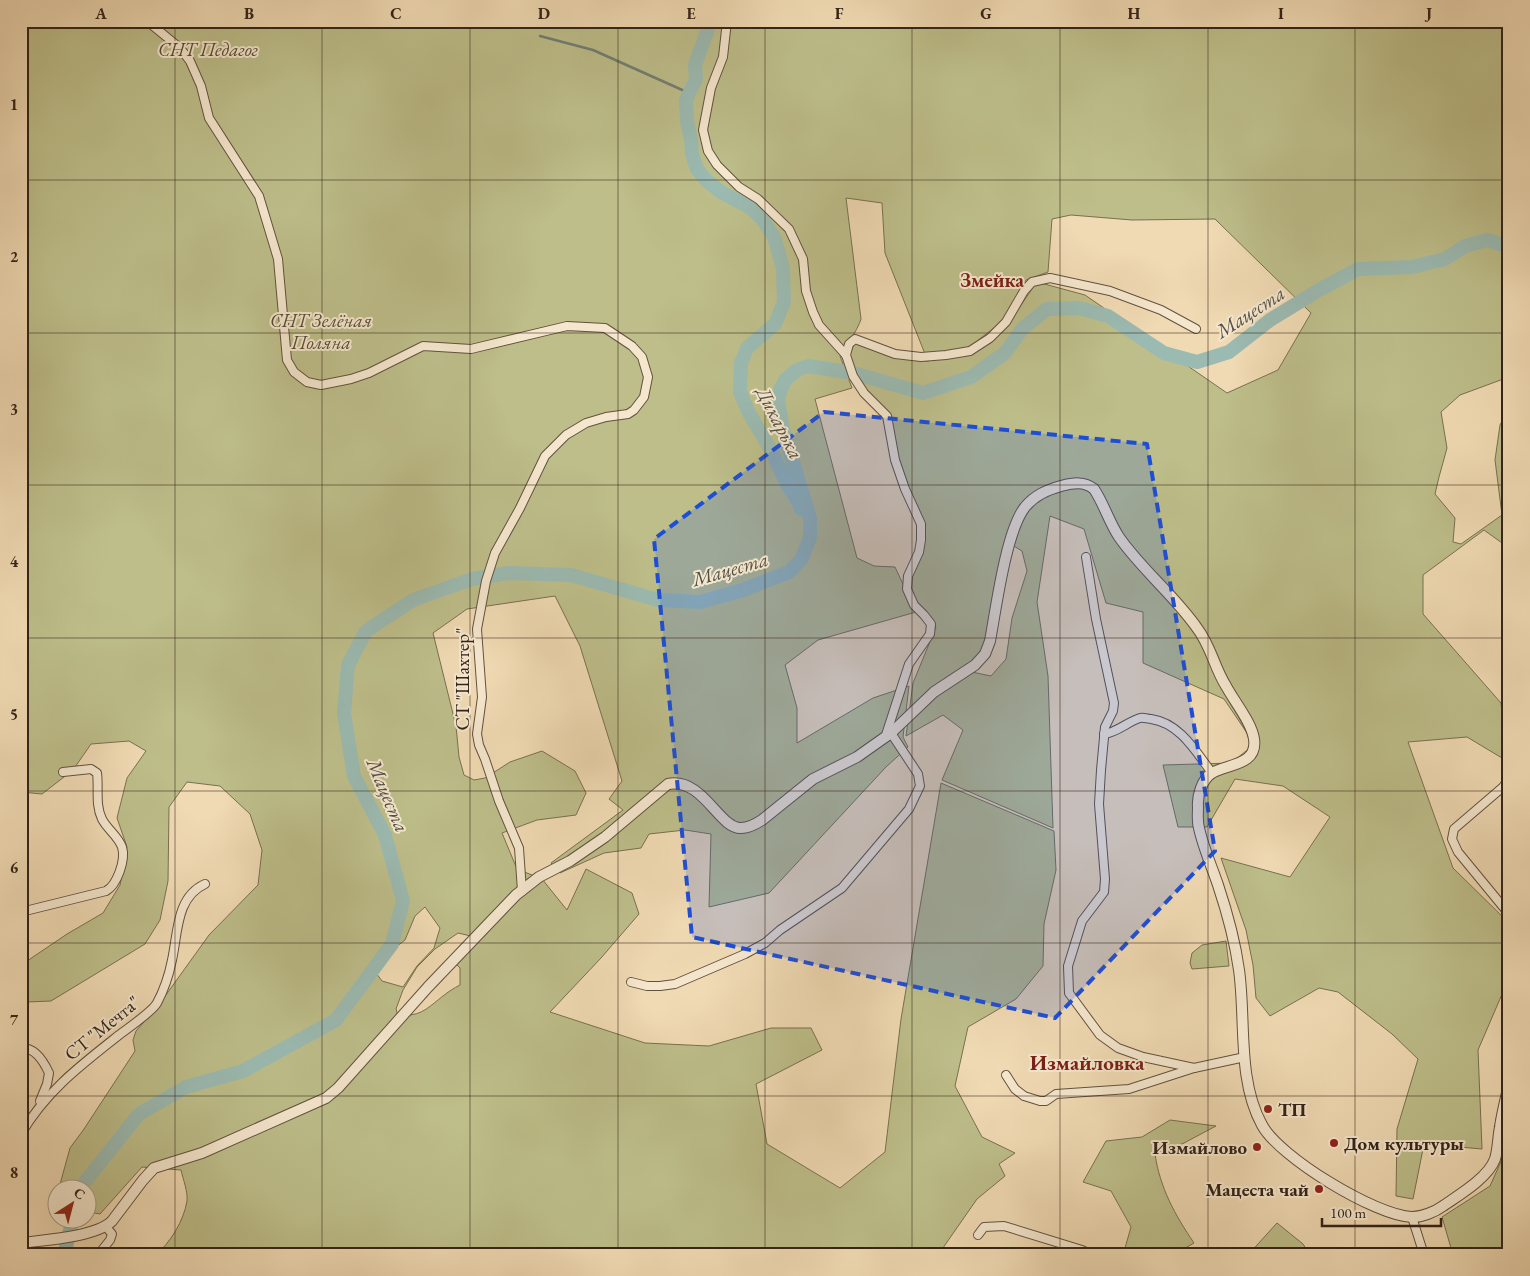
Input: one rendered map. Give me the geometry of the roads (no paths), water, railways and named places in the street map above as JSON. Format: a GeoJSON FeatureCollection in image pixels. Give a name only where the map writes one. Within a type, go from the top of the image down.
{"type":"FeatureCollection","features":[{"type":"Feature","properties":{"kind":"street","name":"СТ \"Шахтер\""},"geometry":{"type":"LineString","coordinates":[[146,21],[180,48],[190,61],[201,86],[209,118],[259,196],[278,259],[287,360],[294,372],[306,382],[321,386],[351,379],[369,373],[423,346],[471,349],[567,326],[605,328],[632,346],[642,357],[648,377],[644,397],[634,410],[628,414],[606,417],[586,423],[566,435],[545,456],[520,508],[495,553],[486,581],[477,629],[482,697],[477,734],[479,745],[499,801],[519,848],[522,891]]}},
{"type":"Feature","properties":{"kind":"street"},"geometry":{"type":"LineString","coordinates":[[727,21],[723,57],[711,88],[703,130],[708,151],[717,165],[739,187],[758,199],[789,229],[803,259],[806,291],[812,312],[819,325],[846,355],[853,376],[864,393],[887,416],[895,460],[905,489],[921,524],[919,552],[908,576],[907,588],[914,605],[924,615],[932,629],[909,664],[888,735]]}},
{"type":"Feature","properties":{"kind":"street"},"geometry":{"type":"LineString","coordinates":[[846,355],[849,344],[856,339],[895,354],[921,357],[970,351],[990,338],[1006,322],[1024,291],[1032,282],[1050,278],[1110,291],[1160,310],[1196,329]]}},
{"type":"Feature","properties":{"kind":"street"},"geometry":{"type":"LineString","coordinates":[[21,1243],[88,1233],[106,1227],[154,1168],[202,1153],[326,1098],[338,1088],[428,987],[516,895],[539,877],[570,861],[605,837],[668,784],[676,782],[685,784],[702,797],[730,825],[741,828],[756,824],[813,779],[857,757],[888,735],[934,692],[975,664],[984,654],[990,641],[1009,543],[1024,508],[1038,495],[1069,484],[1088,484],[1094,488],[1118,535],[1145,570],[1200,631],[1207,642],[1221,679],[1247,721],[1254,738],[1254,748],[1249,756],[1240,764],[1212,773],[1204,780],[1197,800],[1198,828],[1219,888],[1239,970],[1249,1094],[1266,1132],[1286,1152],[1328,1180],[1369,1203],[1391,1212],[1412,1217],[1437,1210],[1476,1184],[1494,1160],[1509,1084]]}},
{"type":"Feature","properties":{"kind":"street"},"geometry":{"type":"LineString","coordinates":[[1086,557],[1096,619],[1114,703],[1113,711],[1105,727],[1099,804],[1105,879],[1104,892],[1082,921],[1068,966],[1069,993],[1100,1035],[1118,1048],[1142,1057],[1194,1068]]}},
{"type":"Feature","properties":{"kind":"street"},"geometry":{"type":"LineString","coordinates":[[1104,734],[1122,729],[1141,718],[1158,720],[1174,728],[1182,735],[1212,773]]}},
{"type":"Feature","properties":{"kind":"street"},"geometry":{"type":"LineString","coordinates":[[631,982],[647,986],[675,984],[745,954],[765,943],[810,908],[842,888],[909,809],[920,786],[918,774],[888,735]]}},
{"type":"Feature","properties":{"kind":"street"},"geometry":{"type":"LineString","coordinates":[[21,912],[106,892],[112,888],[117,880],[123,848],[115,834],[102,819],[98,805],[99,785],[97,773],[91,769],[63,772]]}},
{"type":"Feature","properties":{"kind":"street"},"geometry":{"type":"LineString","coordinates":[[1509,779],[1503,787],[1454,829],[1452,838],[1458,852],[1509,914]]}},
{"type":"Feature","properties":{"kind":"street","name":"СТ \"Мечта\""},"geometry":{"type":"LineString","coordinates":[[21,1134],[37,1108],[56,1087],[156,1005],[172,962],[179,918],[186,902],[195,890],[205,884]]}},
{"type":"Feature","properties":{"kind":"street"},"geometry":{"type":"LineString","coordinates":[[21,1048],[26,1047],[33,1051],[49,1073],[47,1084],[37,1108]]}},
{"type":"Feature","properties":{"kind":"street"},"geometry":{"type":"LineString","coordinates":[[1006,1075],[1015,1089],[1024,1096],[1046,1101],[1056,1094],[1129,1089],[1194,1068],[1245,1057]]}},
{"type":"Feature","properties":{"kind":"street"},"geometry":{"type":"LineString","coordinates":[[1412,1217],[1424,1255]]}},
{"type":"Feature","properties":{"kind":"street"},"geometry":{"type":"LineString","coordinates":[[978,1235],[984,1228],[1004,1226],[1082,1250],[1092,1255]]}},
{"type":"Feature","properties":{"kind":"street"},"geometry":{"type":"LineString","coordinates":[[98,1255],[110,1240],[112,1234],[106,1227]]}},
{"type":"Feature","properties":{"kind":"street"},"geometry":{"type":"LineString","coordinates":[[1173,1255],[1180,1255]]}},
{"type":"Feature","properties":{"kind":"waterway","name":"Дикарька"},"geometry":{"type":"LineString","coordinates":[[711,21],[695,65],[696,79],[686,100],[692,154],[697,169],[707,181],[721,192],[751,208],[762,219],[774,237],[783,268],[784,302],[775,324],[747,348],[741,363],[740,392],[749,413],[772,452],[801,509]]}},
{"type":"Feature","properties":{"kind":"waterway"},"geometry":{"type":"LineString","coordinates":[[540,36],[593,50],[689,93]]}},
{"type":"Feature","properties":{"kind":"waterway","name":"Мацеста"},"geometry":{"type":"LineString","coordinates":[[88,1178],[139,1114],[186,1087],[243,1071],[336,1020],[392,944],[403,901],[385,835],[354,776],[344,713],[348,665],[366,631],[413,600],[472,579],[509,573],[571,575],[658,600],[700,602],[743,590],[789,572],[801,560],[810,538],[810,518],[783,429],[778,401],[781,388],[786,379],[797,370],[808,366],[853,373],[923,393],[971,377],[1005,353],[1022,329],[1047,309],[1079,308],[1108,316],[1164,353],[1197,362],[1229,352],[1270,320],[1358,269],[1412,267],[1445,259],[1465,246],[1487,240],[1509,248]]}},
{"type":"Feature","properties":{"kind":"waterway","name":"Мацеста"},"geometry":{"type":"LineString","coordinates":[[64,1255],[71,1228]]}},
{"type":"Feature","properties":{"kind":"place","name":"ТП"},"geometry":{"type":"Point","coordinates":[1268,1109]}},
{"type":"Feature","properties":{"kind":"place","name":"Дом культуры"},"geometry":{"type":"Point","coordinates":[1334,1143]}},
{"type":"Feature","properties":{"kind":"place","name":"Измайлово"},"geometry":{"type":"Point","coordinates":[1257,1147]}},
{"type":"Feature","properties":{"kind":"place","name":"Мацеста чай"},"geometry":{"type":"Point","coordinates":[1319,1189]}},
{"type":"Feature","properties":{"kind":"district","name":"Змейка"},"geometry":{"type":"Point","coordinates":[992,280]}},
{"type":"Feature","properties":{"kind":"district","name":"Измайловка"},"geometry":{"type":"Point","coordinates":[1087,1062]}},
{"type":"Feature","properties":{"kind":"park label","name":"СНТ Педагог"},"geometry":{"type":"Point","coordinates":[208,49]}},
{"type":"Feature","properties":{"kind":"park label","name":"СНТ Зелёная Поляна"},"geometry":{"type":"Point","coordinates":[321,331]}}]}
